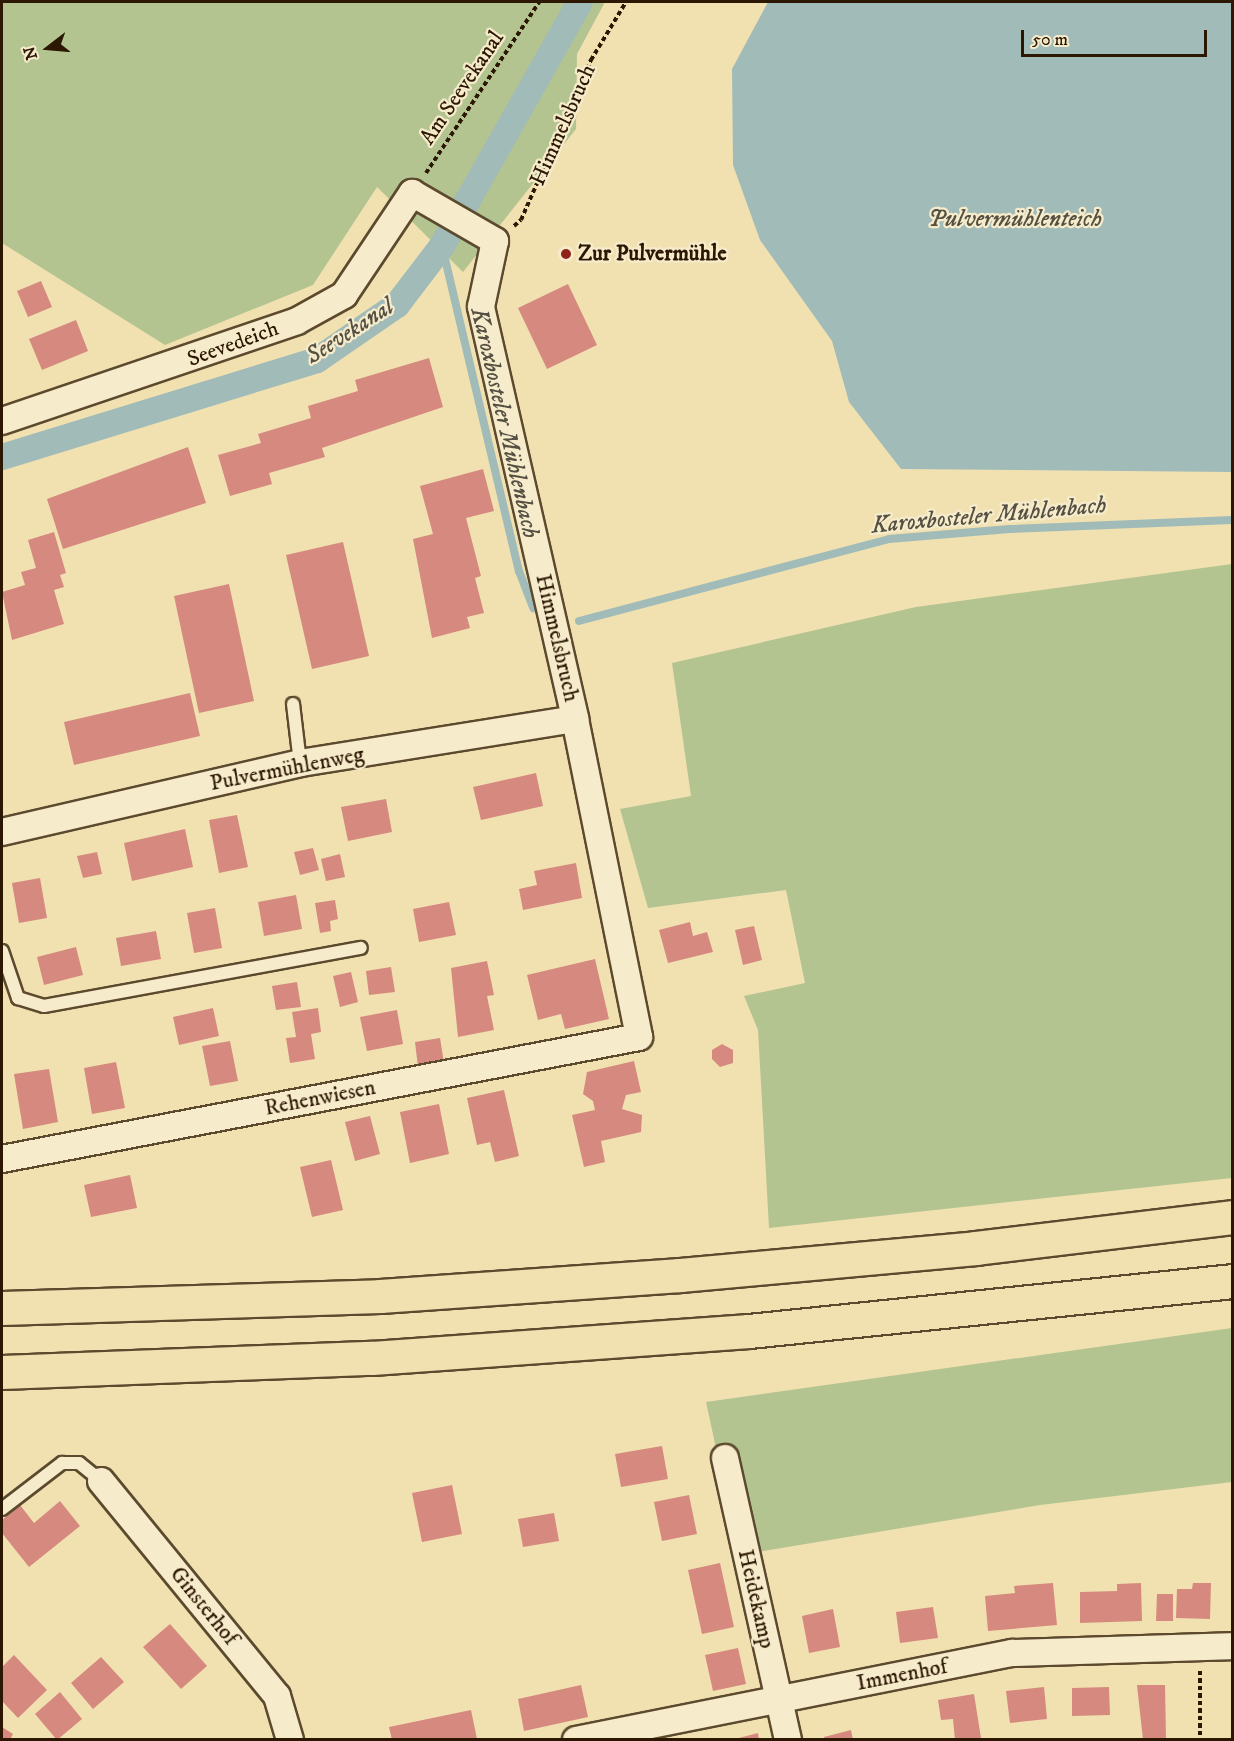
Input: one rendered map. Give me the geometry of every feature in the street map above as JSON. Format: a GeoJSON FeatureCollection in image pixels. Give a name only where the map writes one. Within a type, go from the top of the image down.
{"type":"FeatureCollection","features":[{"type":"Feature","properties":{"kind":"highway"},"geometry":{"type":"LineString","coordinates":[[2,1308],[380,1296],[680,1275],[976,1248],[1233,1217]]}},
{"type":"Feature","properties":{"kind":"highway"},"geometry":{"type":"LineString","coordinates":[[2,1372],[372,1358],[725,1333],[1233,1281]]}},
{"type":"Feature","properties":{"kind":"street"},"geometry":{"type":"LineString","coordinates":[[412,193],[490,238]]}},
{"type":"Feature","properties":{"kind":"street","name":"Seevedeich"},"geometry":{"type":"LineString","coordinates":[[2,421],[297,321],[344,295],[412,193]]}},
{"type":"Feature","properties":{"kind":"street","name":"Himmelsbruch"},"geometry":{"type":"LineString","coordinates":[[490,238],[481,307],[575,719],[639,1037]]}},
{"type":"Feature","properties":{"kind":"street","name":"Pulvermühlenweg"},"geometry":{"type":"LineString","coordinates":[[2,832],[300,764],[575,719]]}},
{"type":"Feature","properties":{"kind":"street","name":"Rehenwiesen"},"geometry":{"type":"LineString","coordinates":[[2,1159],[639,1037]]}},
{"type":"Feature","properties":{"kind":"street","name":"Heidekamp"},"geometry":{"type":"LineString","coordinates":[[725,1458],[788,1740]]}},
{"type":"Feature","properties":{"kind":"street","name":"Ginsterhof"},"geometry":{"type":"LineString","coordinates":[[101,1481],[278,1696],[290,1740]]}},
{"type":"Feature","properties":{"kind":"street","name":"Immenhof"},"geometry":{"type":"LineString","coordinates":[[576,1740],[1012,1653],[1200,1645],[1233,1646]]}},
{"type":"Feature","properties":{"kind":"lane"},"geometry":{"type":"LineString","coordinates":[[293,704],[300,764]]}},
{"type":"Feature","properties":{"kind":"lane"},"geometry":{"type":"LineString","coordinates":[[2,951],[18,998],[44,1006],[361,948]]}},
{"type":"Feature","properties":{"kind":"lane"},"geometry":{"type":"LineString","coordinates":[[2,1509],[62,1463],[79,1463],[101,1481]]}},
{"type":"Feature","properties":{"kind":"path","name":"Am Seevekanal"},"geometry":{"type":"LineString","coordinates":[[412,193],[539,2]]}},
{"type":"Feature","properties":{"kind":"path","name":"Himmelsbruch"},"geometry":{"type":"LineString","coordinates":[[490,238],[521,220],[591,60],[626,2]]}},
{"type":"Feature","properties":{"kind":"path"},"geometry":{"type":"LineString","coordinates":[[1200,1645],[1200,1740]]}},
{"type":"Feature","properties":{"kind":"green space"},"geometry":{"type":"Polygon","coordinates":[[[2,2],[605,2],[577,54],[576,129],[463,272],[377,187],[313,285],[165,345],[2,243],[2,2]]]}},
{"type":"Feature","properties":{"kind":"green space"},"geometry":{"type":"Polygon","coordinates":[[[1232,564],[1232,1178],[769,1228],[758,1030],[744,996],[805,983],[786,890],[648,908],[620,809],[691,796],[672,663],[916,607],[1232,564]]]}},
{"type":"Feature","properties":{"kind":"green space"},"geometry":{"type":"Polygon","coordinates":[[[1232,1328],[1232,1482],[1040,1505],[739,1555],[706,1402],[1232,1328]]]}},
{"type":"Feature","properties":{"kind":"water","name":"Pulvermühlenteich"},"geometry":{"type":"Polygon","coordinates":[[[768,2],[1232,2],[1232,472],[901,469],[849,402],[832,341],[760,240],[733,165],[732,69],[768,2]]]}},
{"type":"Feature","properties":{"kind":"building"},"geometry":{"type":"Polygon","coordinates":[[[41,281],[52,307],[28,317],[17,291],[41,281]]]}},
{"type":"Feature","properties":{"kind":"building"},"geometry":{"type":"Polygon","coordinates":[[[568,284],[597,345],[547,369],[518,308],[568,284]]]}},
{"type":"Feature","properties":{"kind":"building"},"geometry":{"type":"Polygon","coordinates":[[[76,320],[88,351],[42,370],[29,339],[76,320]]]}},
{"type":"Feature","properties":{"kind":"building"},"geometry":{"type":"Polygon","coordinates":[[[429,358],[443,407],[322,448],[325,457],[269,473],[272,484],[230,496],[218,455],[261,443],[258,434],[311,418],[308,406],[358,391],[355,380],[429,358]]]}},
{"type":"Feature","properties":{"kind":"building"},"geometry":{"type":"Polygon","coordinates":[[[188,447],[206,503],[63,549],[47,499],[188,447]]]}},
{"type":"Feature","properties":{"kind":"building"},"geometry":{"type":"Polygon","coordinates":[[[483,469],[494,511],[466,518],[481,576],[475,578],[484,613],[467,617],[470,628],[432,638],[413,539],[433,534],[420,486],[483,469]]]}},
{"type":"Feature","properties":{"kind":"building"},"geometry":{"type":"Polygon","coordinates":[[[54,532],[66,573],[60,575],[64,587],[54,590],[64,624],[12,640],[2,592],[25,585],[21,572],[36,568],[28,540],[54,532]]]}},
{"type":"Feature","properties":{"kind":"building"},"geometry":{"type":"Polygon","coordinates":[[[343,542],[369,656],[312,669],[286,555],[343,542]]]}},
{"type":"Feature","properties":{"kind":"building"},"geometry":{"type":"Polygon","coordinates":[[[229,584],[254,701],[199,713],[174,596],[229,584]]]}},
{"type":"Feature","properties":{"kind":"building"},"geometry":{"type":"Polygon","coordinates":[[[190,693],[200,736],[74,765],[64,722],[190,693]]]}},
{"type":"Feature","properties":{"kind":"building"},"geometry":{"type":"Polygon","coordinates":[[[536,773],[543,806],[481,820],[473,787],[536,773]]]}},
{"type":"Feature","properties":{"kind":"building"},"geometry":{"type":"Polygon","coordinates":[[[386,799],[392,832],[348,841],[341,807],[386,799]]]}},
{"type":"Feature","properties":{"kind":"building"},"geometry":{"type":"Polygon","coordinates":[[[237,815],[248,867],[219,873],[209,820],[237,815]]]}},
{"type":"Feature","properties":{"kind":"building"},"geometry":{"type":"Polygon","coordinates":[[[185,829],[193,867],[132,881],[124,843],[185,829]]]}},
{"type":"Feature","properties":{"kind":"building"},"geometry":{"type":"Polygon","coordinates":[[[313,848],[319,870],[300,875],[294,852],[313,848]]]}},
{"type":"Feature","properties":{"kind":"building"},"geometry":{"type":"Polygon","coordinates":[[[97,852],[102,874],[83,878],[77,856],[97,852]]]}},
{"type":"Feature","properties":{"kind":"building"},"geometry":{"type":"Polygon","coordinates":[[[340,854],[345,877],[326,881],[321,859],[340,854]]]}},
{"type":"Feature","properties":{"kind":"building"},"geometry":{"type":"Polygon","coordinates":[[[576,863],[582,898],[523,910],[519,889],[537,885],[534,871],[576,863]]]}},
{"type":"Feature","properties":{"kind":"building"},"geometry":{"type":"Polygon","coordinates":[[[40,878],[47,918],[19,923],[12,883],[40,878]]]}},
{"type":"Feature","properties":{"kind":"building"},"geometry":{"type":"Polygon","coordinates":[[[296,895],[302,929],[264,936],[258,902],[296,895]]]}},
{"type":"Feature","properties":{"kind":"building"},"geometry":{"type":"Polygon","coordinates":[[[335,900],[338,919],[330,921],[331,931],[320,933],[315,903],[335,900]]]}},
{"type":"Feature","properties":{"kind":"building"},"geometry":{"type":"Polygon","coordinates":[[[449,902],[456,935],[419,942],[413,909],[449,902]]]}},
{"type":"Feature","properties":{"kind":"building"},"geometry":{"type":"Polygon","coordinates":[[[215,908],[222,948],[194,953],[187,913],[215,908]]]}},
{"type":"Feature","properties":{"kind":"building"},"geometry":{"type":"Polygon","coordinates":[[[690,922],[693,936],[707,932],[713,952],[668,963],[659,930],[690,922]]]}},
{"type":"Feature","properties":{"kind":"building"},"geometry":{"type":"Polygon","coordinates":[[[754,926],[762,960],[743,965],[735,930],[754,926]]]}},
{"type":"Feature","properties":{"kind":"building"},"geometry":{"type":"Polygon","coordinates":[[[156,931],[161,959],[121,966],[116,938],[156,931]]]}},
{"type":"Feature","properties":{"kind":"building"},"geometry":{"type":"Polygon","coordinates":[[[76,947],[83,975],[44,985],[37,957],[76,947]]]}},
{"type":"Feature","properties":{"kind":"building"},"geometry":{"type":"Polygon","coordinates":[[[595,959],[609,1019],[565,1029],[561,1014],[538,1020],[527,975],[595,959]]]}},
{"type":"Feature","properties":{"kind":"building"},"geometry":{"type":"Polygon","coordinates":[[[487,961],[494,995],[487,996],[494,1030],[458,1037],[451,968],[487,961]]]}},
{"type":"Feature","properties":{"kind":"building"},"geometry":{"type":"Polygon","coordinates":[[[391,967],[395,992],[369,995],[366,971],[391,967]]]}},
{"type":"Feature","properties":{"kind":"building"},"geometry":{"type":"Polygon","coordinates":[[[351,972],[358,1002],[340,1007],[333,976],[351,972]]]}},
{"type":"Feature","properties":{"kind":"building"},"geometry":{"type":"Polygon","coordinates":[[[297,982],[301,1007],[276,1010],[272,986],[297,982]]]}},
{"type":"Feature","properties":{"kind":"building"},"geometry":{"type":"Polygon","coordinates":[[[213,1008],[219,1036],[179,1045],[173,1017],[213,1008]]]}},
{"type":"Feature","properties":{"kind":"building"},"geometry":{"type":"Polygon","coordinates":[[[318,1008],[321,1032],[311,1034],[315,1059],[290,1063],[286,1038],[296,1037],[292,1012],[318,1008]]]}},
{"type":"Feature","properties":{"kind":"building"},"geometry":{"type":"Polygon","coordinates":[[[397,1010],[403,1044],[367,1051],[360,1017],[397,1010]]]}},
{"type":"Feature","properties":{"kind":"building"},"geometry":{"type":"Polygon","coordinates":[[[440,1038],[444,1063],[418,1067],[415,1042],[440,1038]]]}},
{"type":"Feature","properties":{"kind":"building"},"geometry":{"type":"Polygon","coordinates":[[[230,1041],[238,1081],[210,1086],[202,1046],[230,1041]]]}},
{"type":"Feature","properties":{"kind":"building"},"geometry":{"type":"Polygon","coordinates":[[[722,1044],[733,1050],[733,1063],[720,1067],[712,1059],[712,1050],[722,1044]]]}},
{"type":"Feature","properties":{"kind":"building"},"geometry":{"type":"Polygon","coordinates":[[[634,1061],[641,1092],[626,1095],[622,1109],[642,1115],[641,1132],[601,1141],[605,1162],[584,1167],[572,1115],[595,1110],[593,1101],[583,1094],[587,1072],[634,1061]]]}},
{"type":"Feature","properties":{"kind":"building"},"geometry":{"type":"Polygon","coordinates":[[[116,1062],[125,1108],[92,1114],[84,1068],[116,1062]]]}},
{"type":"Feature","properties":{"kind":"building"},"geometry":{"type":"Polygon","coordinates":[[[49,1069],[58,1122],[23,1129],[14,1074],[49,1069]]]}},
{"type":"Feature","properties":{"kind":"building"},"geometry":{"type":"Polygon","coordinates":[[[504,1090],[519,1156],[495,1162],[490,1142],[477,1145],[467,1098],[504,1090]]]}},
{"type":"Feature","properties":{"kind":"building"},"geometry":{"type":"Polygon","coordinates":[[[439,1104],[449,1154],[410,1163],[400,1112],[439,1104]]]}},
{"type":"Feature","properties":{"kind":"building"},"geometry":{"type":"Polygon","coordinates":[[[370,1116],[380,1154],[355,1161],[345,1122],[370,1116]]]}},
{"type":"Feature","properties":{"kind":"building"},"geometry":{"type":"Polygon","coordinates":[[[331,1160],[343,1210],[312,1217],[300,1167],[331,1160]]]}},
{"type":"Feature","properties":{"kind":"building"},"geometry":{"type":"Polygon","coordinates":[[[130,1175],[137,1208],[91,1217],[84,1185],[130,1175]]]}},
{"type":"Feature","properties":{"kind":"building"},"geometry":{"type":"Polygon","coordinates":[[[662,1446],[668,1479],[621,1487],[615,1454],[662,1446]]]}},
{"type":"Feature","properties":{"kind":"building"},"geometry":{"type":"Polygon","coordinates":[[[452,1485],[462,1534],[422,1542],[412,1493],[452,1485]]]}},
{"type":"Feature","properties":{"kind":"building"},"geometry":{"type":"Polygon","coordinates":[[[689,1495],[697,1534],[662,1541],[654,1502],[689,1495]]]}},
{"type":"Feature","properties":{"kind":"building"},"geometry":{"type":"Polygon","coordinates":[[[60,1501],[80,1526],[29,1567],[2,1533],[2,1520],[20,1505],[34,1523],[60,1501]]]}},
{"type":"Feature","properties":{"kind":"building"},"geometry":{"type":"Polygon","coordinates":[[[554,1513],[559,1541],[523,1547],[518,1519],[554,1513]]]}},
{"type":"Feature","properties":{"kind":"building"},"geometry":{"type":"Polygon","coordinates":[[[720,1563],[734,1627],[702,1634],[688,1570],[720,1563]]]}},
{"type":"Feature","properties":{"kind":"building"},"geometry":{"type":"Polygon","coordinates":[[[1053,1583],[1057,1625],[988,1631],[985,1596],[1015,1593],[1014,1586],[1053,1583]]]}},
{"type":"Feature","properties":{"kind":"building"},"geometry":{"type":"Polygon","coordinates":[[[1141,1583],[1142,1621],[1080,1623],[1080,1592],[1117,1591],[1117,1584],[1141,1583]]]}},
{"type":"Feature","properties":{"kind":"building"},"geometry":{"type":"Polygon","coordinates":[[[1193,1583],[1211,1583],[1210,1619],[1176,1618],[1177,1589],[1192,1589],[1193,1583]]]}},
{"type":"Feature","properties":{"kind":"building"},"geometry":{"type":"Polygon","coordinates":[[[1157,1594],[1173,1594],[1173,1621],[1156,1621],[1157,1594]]]}},
{"type":"Feature","properties":{"kind":"building"},"geometry":{"type":"Polygon","coordinates":[[[933,1607],[938,1638],[900,1643],[896,1612],[933,1607]]]}},
{"type":"Feature","properties":{"kind":"building"},"geometry":{"type":"Polygon","coordinates":[[[833,1609],[840,1647],[809,1653],[802,1616],[833,1609]]]}},
{"type":"Feature","properties":{"kind":"building"},"geometry":{"type":"Polygon","coordinates":[[[170,1624],[207,1666],[181,1689],[143,1647],[170,1624]]]}},
{"type":"Feature","properties":{"kind":"building"},"geometry":{"type":"Polygon","coordinates":[[[738,1648],[746,1684],[713,1691],[705,1655],[738,1648]]]}},
{"type":"Feature","properties":{"kind":"building"},"geometry":{"type":"Polygon","coordinates":[[[14,1655],[47,1690],[18,1718],[2,1701],[2,1667],[14,1655]]]}},
{"type":"Feature","properties":{"kind":"building"},"geometry":{"type":"Polygon","coordinates":[[[101,1657],[124,1682],[93,1709],[71,1683],[101,1657]]]}},
{"type":"Feature","properties":{"kind":"building"},"geometry":{"type":"Polygon","coordinates":[[[581,1685],[588,1717],[524,1731],[518,1699],[581,1685]]]}},
{"type":"Feature","properties":{"kind":"building"},"geometry":{"type":"Polygon","coordinates":[[[1137,1685],[1165,1685],[1166,1739],[1143,1740],[1137,1685]]]}},
{"type":"Feature","properties":{"kind":"building"},"geometry":{"type":"Polygon","coordinates":[[[1044,1687],[1047,1719],[1010,1723],[1006,1691],[1044,1687]]]}},
{"type":"Feature","properties":{"kind":"building"},"geometry":{"type":"Polygon","coordinates":[[[1109,1687],[1110,1715],[1072,1716],[1072,1688],[1109,1687]]]}},
{"type":"Feature","properties":{"kind":"building"},"geometry":{"type":"Polygon","coordinates":[[[60,1692],[82,1719],[57,1740],[35,1714],[60,1692]]]}},
{"type":"Feature","properties":{"kind":"building"},"geometry":{"type":"Polygon","coordinates":[[[974,1694],[981,1738],[955,1740],[953,1719],[941,1720],[938,1700],[974,1694]]]}},
{"type":"Feature","properties":{"kind":"building"},"geometry":{"type":"Polygon","coordinates":[[[471,1710],[477,1739],[392,1740],[389,1727],[471,1710]]]}},
{"type":"Feature","properties":{"kind":"building"},"geometry":{"type":"Polygon","coordinates":[[[2,1727],[13,1734],[10,1740],[2,1740],[2,1727]]]}},
{"type":"Feature","properties":{"kind":"building"},"geometry":{"type":"Polygon","coordinates":[[[851,1730],[853,1740],[825,1740],[824,1737],[851,1730]]]}},
{"type":"Feature","properties":{"kind":"building"},"geometry":{"type":"Polygon","coordinates":[[[758,1733],[759,1740],[735,1740],[735,1739],[758,1733]]]}},
{"type":"Feature","properties":{"kind":"waterway","name":"Seevekanal"},"geometry":{"type":"LineString","coordinates":[[2,457],[317,360],[397,305],[442,246],[580,2]]}},
{"type":"Feature","properties":{"kind":"waterway","name":"Karoxbosteler Mühlenbach"},"geometry":{"type":"LineString","coordinates":[[442,246],[519,571],[533,608]]}},
{"type":"Feature","properties":{"kind":"waterway","name":"Karoxbosteler Mühlenbach"},"geometry":{"type":"LineString","coordinates":[[579,621],[889,539],[1010,529],[1232,520]]}},
{"type":"Feature","properties":{"kind":"place","name":"Zur Pulvermühle"},"geometry":{"type":"Point","coordinates":[566,254]}}]}
